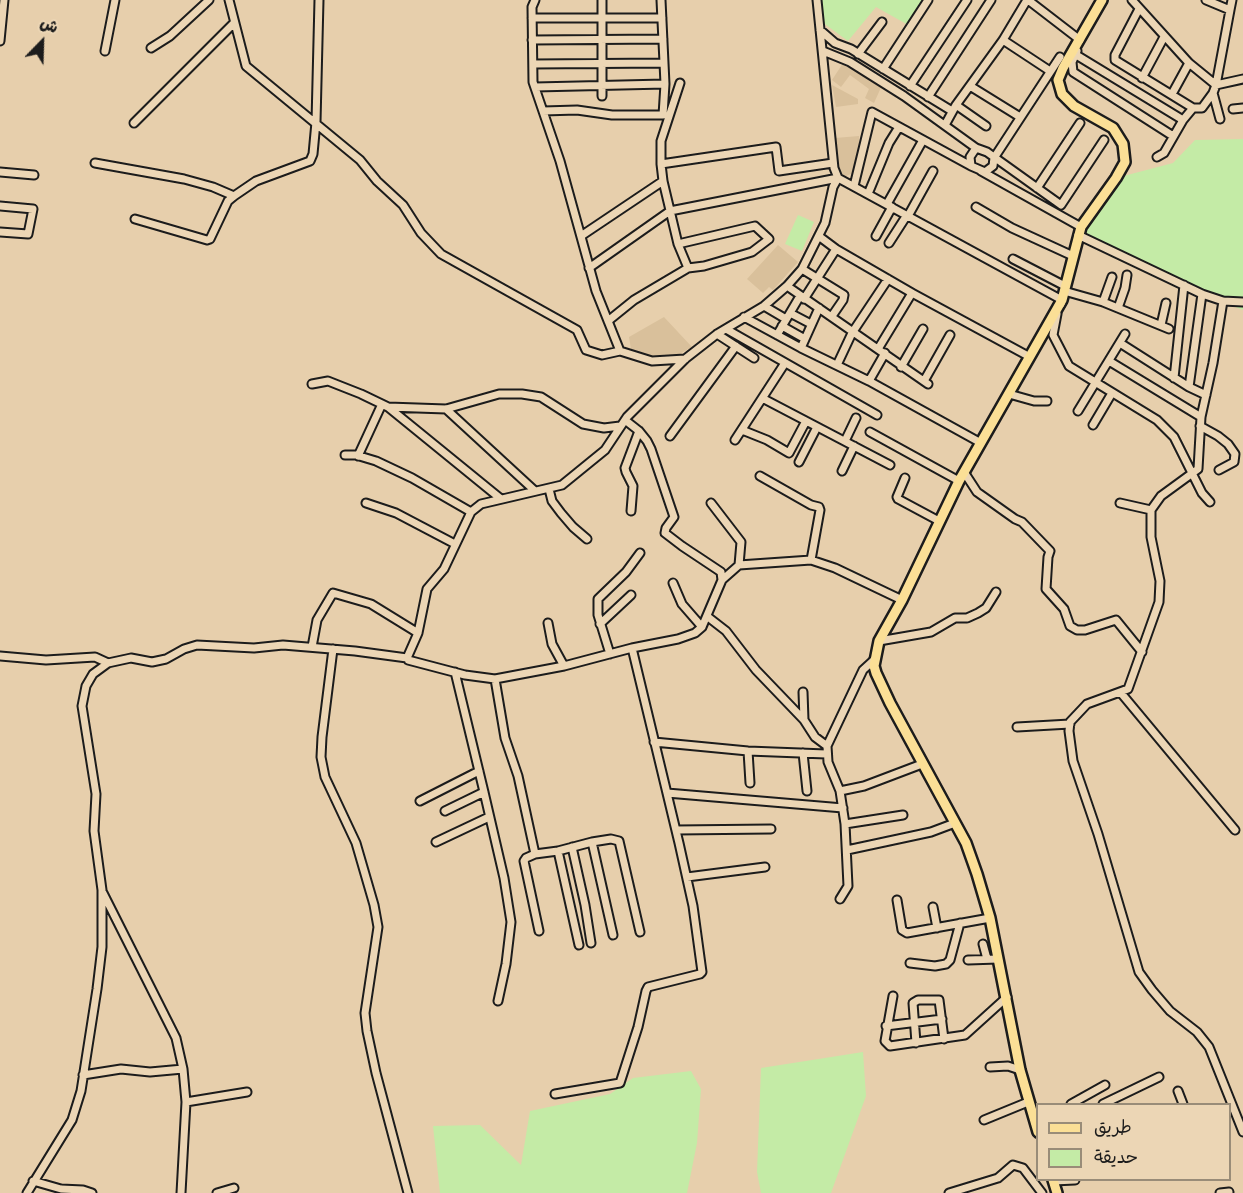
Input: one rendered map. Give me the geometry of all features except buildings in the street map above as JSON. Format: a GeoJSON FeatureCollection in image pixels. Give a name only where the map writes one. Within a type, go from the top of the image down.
{"type":"FeatureCollection","features":[{"type":"Feature","properties":{"kind":"main road"},"geometry":{"type":"LineString","coordinates":[[1036,1123],[1020,1070],[990,918],[966,843],[922,764],[876,673],[875,659],[879,641],[902,600],[962,476],[1064,292],[1080,231],[1125,162],[1124,144],[1113,128],[1074,106],[1062,94],[1058,80],[1102,0]]}},
{"type":"Feature","properties":{"kind":"street"},"geometry":{"type":"LineString","coordinates":[[0,41],[4,0]]}},
{"type":"Feature","properties":{"kind":"street"},"geometry":{"type":"LineString","coordinates":[[105,51],[115,0]]}},
{"type":"Feature","properties":{"kind":"street"},"geometry":{"type":"LineString","coordinates":[[151,48],[170,36],[209,0]]}},
{"type":"Feature","properties":{"kind":"street"},"geometry":{"type":"LineString","coordinates":[[229,0],[246,66],[360,160],[377,181],[403,205],[421,233],[441,254],[577,330],[586,350],[602,355],[620,351],[652,361],[685,359]]}},
{"type":"Feature","properties":{"kind":"street"},"geometry":{"type":"LineString","coordinates":[[135,219],[207,240],[210,239],[228,201],[234,196],[256,181],[310,161],[313,154],[316,122],[320,0]]}},
{"type":"Feature","properties":{"kind":"street"},"geometry":{"type":"LineString","coordinates":[[535,0],[532,7],[532,64],[535,87],[560,161],[596,291],[620,351]]}},
{"type":"Feature","properties":{"kind":"street"},"geometry":{"type":"LineString","coordinates":[[602,0],[602,96]]}},
{"type":"Feature","properties":{"kind":"street"},"geometry":{"type":"LineString","coordinates":[[543,111],[577,110],[612,114],[663,115],[665,84],[662,0]]}},
{"type":"Feature","properties":{"kind":"street"},"geometry":{"type":"LineString","coordinates":[[407,658],[418,633],[428,589],[444,569],[471,512],[481,504],[562,485],[605,450],[622,423],[685,359],[717,334],[764,306],[787,286],[802,268],[820,237],[833,187],[838,178],[833,163],[817,0]]}},
{"type":"Feature","properties":{"kind":"street"},"geometry":{"type":"LineString","coordinates":[[883,69],[928,0]]}},
{"type":"Feature","properties":{"kind":"street"},"geometry":{"type":"LineString","coordinates":[[910,86],[967,0]]}},
{"type":"Feature","properties":{"kind":"street"},"geometry":{"type":"LineString","coordinates":[[927,97],[992,0]]}},
{"type":"Feature","properties":{"kind":"street"},"geometry":{"type":"LineString","coordinates":[[945,125],[954,108],[1003,40],[1028,0],[1082,36]]}},
{"type":"Feature","properties":{"kind":"street"},"geometry":{"type":"LineString","coordinates":[[1132,0],[1214,89],[1220,118]]}},
{"type":"Feature","properties":{"kind":"street"},"geometry":{"type":"LineString","coordinates":[[1206,0],[1230,10]]}},
{"type":"Feature","properties":{"kind":"street"},"geometry":{"type":"LineString","coordinates":[[1139,9],[1114,57],[1142,78],[1193,108],[1202,108],[1214,89],[1232,0]]}},
{"type":"Feature","properties":{"kind":"street"},"geometry":{"type":"LineString","coordinates":[[532,18],[662,18]]}},
{"type":"Feature","properties":{"kind":"street"},"geometry":{"type":"LineString","coordinates":[[858,54],[882,22]]}},
{"type":"Feature","properties":{"kind":"street"},"geometry":{"type":"LineString","coordinates":[[134,123],[234,23]]}},
{"type":"Feature","properties":{"kind":"street"},"geometry":{"type":"LineString","coordinates":[[820,30],[835,42],[927,97],[954,108],[986,126]]}},
{"type":"Feature","properties":{"kind":"street"},"geometry":{"type":"LineString","coordinates":[[1142,78],[1164,37]]}},
{"type":"Feature","properties":{"kind":"street"},"geometry":{"type":"LineString","coordinates":[[532,40],[663,39]]}},
{"type":"Feature","properties":{"kind":"street"},"geometry":{"type":"LineString","coordinates":[[1003,40],[1050,71]]}},
{"type":"Feature","properties":{"kind":"street"},"geometry":{"type":"LineString","coordinates":[[823,51],[850,62],[904,96],[1061,205],[1104,140]]}},
{"type":"Feature","properties":{"kind":"street"},"geometry":{"type":"LineString","coordinates":[[1173,136],[1073,72],[1074,53],[1183,120]]}},
{"type":"Feature","properties":{"kind":"street"},"geometry":{"type":"LineString","coordinates":[[971,166],[985,172],[993,166],[994,158],[1060,57]]}},
{"type":"Feature","properties":{"kind":"street"},"geometry":{"type":"LineString","coordinates":[[532,64],[664,63]]}},
{"type":"Feature","properties":{"kind":"street"},"geometry":{"type":"LineString","coordinates":[[1172,94],[1189,63]]}},
{"type":"Feature","properties":{"kind":"street"},"geometry":{"type":"LineString","coordinates":[[1214,89],[1243,79]]}},
{"type":"Feature","properties":{"kind":"street"},"geometry":{"type":"LineString","coordinates":[[680,83],[661,141],[661,164],[678,244],[688,268]]}},
{"type":"Feature","properties":{"kind":"street"},"geometry":{"type":"LineString","coordinates":[[535,87],[665,84]]}},
{"type":"Feature","properties":{"kind":"street"},"geometry":{"type":"LineString","coordinates":[[970,86],[1020,117]]}},
{"type":"Feature","properties":{"kind":"street"},"geometry":{"type":"LineString","coordinates":[[1157,157],[1164,153],[1183,120],[1193,108]]}},
{"type":"Feature","properties":{"kind":"street"},"geometry":{"type":"LineString","coordinates":[[1233,109],[1243,108]]}},
{"type":"Feature","properties":{"kind":"street"},"geometry":{"type":"LineString","coordinates":[[854,186],[872,112],[971,166],[1080,231],[1184,285],[1223,301],[1243,302]]}},
{"type":"Feature","properties":{"kind":"street"},"geometry":{"type":"LineString","coordinates":[[1037,188],[1080,123]]}},
{"type":"Feature","properties":{"kind":"street"},"geometry":{"type":"LineString","coordinates":[[868,194],[889,143],[899,127]]}},
{"type":"Feature","properties":{"kind":"street"},"geometry":{"type":"LineString","coordinates":[[876,236],[923,140]]}},
{"type":"Feature","properties":{"kind":"street"},"geometry":{"type":"LineString","coordinates":[[661,164],[776,147],[779,171],[833,163]]}},
{"type":"Feature","properties":{"kind":"street"},"geometry":{"type":"LineString","coordinates":[[971,166],[970,157],[976,148]]}},
{"type":"Feature","properties":{"kind":"street"},"geometry":{"type":"LineString","coordinates":[[95,163],[184,179],[234,196]]}},
{"type":"Feature","properties":{"kind":"street"},"geometry":{"type":"LineString","coordinates":[[889,243],[933,171]]}},
{"type":"Feature","properties":{"kind":"street"},"geometry":{"type":"LineString","coordinates":[[0,172],[34,175]]}},
{"type":"Feature","properties":{"kind":"street"},"geometry":{"type":"LineString","coordinates":[[590,268],[670,211],[838,178],[1064,292],[1103,302],[1169,329]]}},
{"type":"Feature","properties":{"kind":"street"},"geometry":{"type":"LineString","coordinates":[[581,236],[663,181]]}},
{"type":"Feature","properties":{"kind":"street"},"geometry":{"type":"LineString","coordinates":[[0,206],[33,209],[28,234],[0,232]]}},
{"type":"Feature","properties":{"kind":"street"},"geometry":{"type":"LineString","coordinates":[[976,207],[1012,228],[1073,256]]}},
{"type":"Feature","properties":{"kind":"street"},"geometry":{"type":"LineString","coordinates":[[608,321],[634,300],[688,268],[704,266],[752,252],[769,239],[755,226],[678,244]]}},
{"type":"Feature","properties":{"kind":"street"},"geometry":{"type":"LineString","coordinates":[[820,237],[836,249],[912,293],[1030,357]]}},
{"type":"Feature","properties":{"kind":"street"},"geometry":{"type":"LineString","coordinates":[[777,335],[836,249]]}},
{"type":"Feature","properties":{"kind":"street"},"geometry":{"type":"LineString","coordinates":[[1013,259],[1064,292]]}},
{"type":"Feature","properties":{"kind":"street"},"geometry":{"type":"LineString","coordinates":[[802,268],[844,295],[832,316]]}},
{"type":"Feature","properties":{"kind":"street"},"geometry":{"type":"LineString","coordinates":[[1118,308],[1127,275]]}},
{"type":"Feature","properties":{"kind":"street"},"geometry":{"type":"LineString","coordinates":[[1103,302],[1112,277]]}},
{"type":"Feature","properties":{"kind":"street"},"geometry":{"type":"LineString","coordinates":[[837,365],[852,333],[888,279]]}},
{"type":"Feature","properties":{"kind":"street"},"geometry":{"type":"LineString","coordinates":[[1174,378],[1184,285]]}},
{"type":"Feature","properties":{"kind":"street"},"geometry":{"type":"LineString","coordinates":[[787,286],[832,316],[852,333],[898,362],[901,367],[926,382],[950,335]]}},
{"type":"Feature","properties":{"kind":"street"},"geometry":{"type":"LineString","coordinates":[[1064,292],[1053,335],[1069,366],[1162,424],[1174,437],[1202,493],[1210,502]]}},
{"type":"Feature","properties":{"kind":"street"},"geometry":{"type":"LineString","coordinates":[[878,349],[912,293]]}},
{"type":"Feature","properties":{"kind":"street"},"geometry":{"type":"LineString","coordinates":[[1189,387],[1202,294]]}},
{"type":"Feature","properties":{"kind":"street"},"geometry":{"type":"LineString","coordinates":[[1223,301],[1201,417],[1198,469],[1161,496],[1151,510],[1151,537],[1160,581],[1159,603],[1142,652],[1128,689],[1087,704],[1070,724],[1073,761],[1098,834],[1139,972],[1170,1011],[1197,1032],[1209,1047],[1243,1132]]}},
{"type":"Feature","properties":{"kind":"street"},"geometry":{"type":"LineString","coordinates":[[1161,325],[1167,303]]}},
{"type":"Feature","properties":{"kind":"street"},"geometry":{"type":"LineString","coordinates":[[764,306],[786,320],[805,339]]}},
{"type":"Feature","properties":{"kind":"street"},"geometry":{"type":"LineString","coordinates":[[801,348],[819,308]]}},
{"type":"Feature","properties":{"kind":"street"},"geometry":{"type":"LineString","coordinates":[[744,317],[869,381],[981,443]]}},
{"type":"Feature","properties":{"kind":"street"},"geometry":{"type":"LineString","coordinates":[[786,320],[811,324]]}},
{"type":"Feature","properties":{"kind":"street"},"geometry":{"type":"LineString","coordinates":[[726,329],[877,415]]}},
{"type":"Feature","properties":{"kind":"street"},"geometry":{"type":"LineString","coordinates":[[901,367],[923,329]]}},
{"type":"Feature","properties":{"kind":"street"},"geometry":{"type":"LineString","coordinates":[[717,334],[754,358]]}},
{"type":"Feature","properties":{"kind":"street"},"geometry":{"type":"LineString","coordinates":[[1078,411],[1125,334]]}},
{"type":"Feature","properties":{"kind":"street"},"geometry":{"type":"LineString","coordinates":[[1120,343],[1174,378],[1206,395]]}},
{"type":"Feature","properties":{"kind":"street"},"geometry":{"type":"LineString","coordinates":[[670,436],[736,346]]}},
{"type":"Feature","properties":{"kind":"street"},"geometry":{"type":"LineString","coordinates":[[869,381],[885,354]]}},
{"type":"Feature","properties":{"kind":"street"},"geometry":{"type":"LineString","coordinates":[[1108,361],[1201,417]]}},
{"type":"Feature","properties":{"kind":"street"},"geometry":{"type":"LineString","coordinates":[[735,440],[764,399],[785,363]]}},
{"type":"Feature","properties":{"kind":"street"},"geometry":{"type":"LineString","coordinates":[[312,384],[328,381],[385,406],[501,499]]}},
{"type":"Feature","properties":{"kind":"street"},"geometry":{"type":"LineString","coordinates":[[1093,425],[1112,393]]}},
{"type":"Feature","properties":{"kind":"street"},"geometry":{"type":"LineString","coordinates":[[27,1193],[72,1120],[81,1091],[102,947],[102,891],[94,831],[96,794],[82,705],[86,686],[93,675],[108,663],[130,658],[152,662],[166,659],[197,645],[254,648],[283,645],[407,658],[455,672],[495,679],[564,666],[632,648],[678,639],[694,633],[702,627],[708,617],[722,580],[721,572],[665,532],[674,517],[651,449],[639,431],[622,423],[604,428],[584,424],[541,397],[522,394],[499,394],[446,409],[385,406]]}},
{"type":"Feature","properties":{"kind":"street"},"geometry":{"type":"LineString","coordinates":[[1009,394],[1034,401],[1047,401]]}},
{"type":"Feature","properties":{"kind":"street"},"geometry":{"type":"LineString","coordinates":[[764,399],[890,465]]}},
{"type":"Feature","properties":{"kind":"street"},"geometry":{"type":"LineString","coordinates":[[358,456],[385,406]]}},
{"type":"Feature","properties":{"kind":"street"},"geometry":{"type":"LineString","coordinates":[[446,409],[535,491]]}},
{"type":"Feature","properties":{"kind":"street"},"geometry":{"type":"LineString","coordinates":[[844,441],[856,418]]}},
{"type":"Feature","properties":{"kind":"street"},"geometry":{"type":"LineString","coordinates":[[742,430],[767,440],[789,453],[806,421]]}},
{"type":"Feature","properties":{"kind":"street"},"geometry":{"type":"LineString","coordinates":[[1200,426],[1218,436],[1235,454],[1234,462],[1219,470]]}},
{"type":"Feature","properties":{"kind":"street"},"geometry":{"type":"LineString","coordinates":[[799,462],[817,427]]}},
{"type":"Feature","properties":{"kind":"street"},"geometry":{"type":"LineString","coordinates":[[632,511],[633,486],[625,468],[639,431]]}},
{"type":"Feature","properties":{"kind":"street"},"geometry":{"type":"LineString","coordinates":[[870,432],[962,476],[977,492],[1022,522],[1050,551],[1046,589],[1064,609],[1070,626],[1077,630],[1084,630],[1116,620],[1142,652]]}},
{"type":"Feature","properties":{"kind":"street"},"geometry":{"type":"LineString","coordinates":[[842,471],[854,446]]}},
{"type":"Feature","properties":{"kind":"street"},"geometry":{"type":"LineString","coordinates":[[345,455],[376,461],[471,512]]}},
{"type":"Feature","properties":{"kind":"street"},"geometry":{"type":"LineString","coordinates":[[760,476],[811,505],[819,507],[811,561]]}},
{"type":"Feature","properties":{"kind":"street"},"geometry":{"type":"LineString","coordinates":[[905,478],[897,497],[898,500],[939,521]]}},
{"type":"Feature","properties":{"kind":"street"},"geometry":{"type":"LineString","coordinates":[[549,489],[552,501],[561,513],[587,539]]}},
{"type":"Feature","properties":{"kind":"street"},"geometry":{"type":"LineString","coordinates":[[366,503],[396,513],[455,544]]}},
{"type":"Feature","properties":{"kind":"street"},"geometry":{"type":"LineString","coordinates":[[711,503],[741,542],[739,565]]}},
{"type":"Feature","properties":{"kind":"street"},"geometry":{"type":"LineString","coordinates":[[1120,503],[1151,510]]}},
{"type":"Feature","properties":{"kind":"street"},"geometry":{"type":"LineString","coordinates":[[610,654],[598,615],[598,599],[626,572],[640,553]]}},
{"type":"Feature","properties":{"kind":"street"},"geometry":{"type":"LineString","coordinates":[[722,580],[739,565],[811,561],[835,568],[902,600]]}},
{"type":"Feature","properties":{"kind":"street"},"geometry":{"type":"LineString","coordinates":[[673,583],[682,604],[702,627]]}},
{"type":"Feature","properties":{"kind":"street"},"geometry":{"type":"LineString","coordinates":[[879,641],[931,632],[955,618],[967,618],[986,609],[996,592]]}},
{"type":"Feature","properties":{"kind":"street"},"geometry":{"type":"LineString","coordinates":[[312,647],[317,620],[333,593],[371,604],[418,633]]}},
{"type":"Feature","properties":{"kind":"street"},"geometry":{"type":"LineString","coordinates":[[600,624],[631,595]]}},
{"type":"Feature","properties":{"kind":"street"},"geometry":{"type":"LineString","coordinates":[[708,617],[726,631],[756,670],[804,720],[827,750]]}},
{"type":"Feature","properties":{"kind":"street"},"geometry":{"type":"LineString","coordinates":[[548,623],[552,644],[564,666]]}},
{"type":"Feature","properties":{"kind":"street"},"geometry":{"type":"LineString","coordinates":[[555,1094],[620,1083],[648,987],[702,972],[700,946],[687,877],[632,648]]}},
{"type":"Feature","properties":{"kind":"street"},"geometry":{"type":"LineString","coordinates":[[333,649],[321,757],[325,777],[356,843],[374,905],[378,927],[365,1012],[367,1031],[408,1193]]}},
{"type":"Feature","properties":{"kind":"street"},"geometry":{"type":"LineString","coordinates":[[0,656],[46,660],[95,657],[108,663]]}},
{"type":"Feature","properties":{"kind":"street"},"geometry":{"type":"LineString","coordinates":[[840,899],[848,886],[845,824],[840,791],[828,762],[827,750],[863,670],[875,659]]}},
{"type":"Feature","properties":{"kind":"street"},"geometry":{"type":"LineString","coordinates":[[455,672],[504,878],[511,922],[506,964],[498,1001]]}},
{"type":"Feature","properties":{"kind":"street"},"geometry":{"type":"LineString","coordinates":[[495,679],[505,738],[518,776],[535,854]]}},
{"type":"Feature","properties":{"kind":"street"},"geometry":{"type":"LineString","coordinates":[[803,692],[804,720]]}},
{"type":"Feature","properties":{"kind":"street"},"geometry":{"type":"LineString","coordinates":[[1121,693],[1235,830]]}},
{"type":"Feature","properties":{"kind":"street"},"geometry":{"type":"LineString","coordinates":[[1017,727],[1070,724]]}},
{"type":"Feature","properties":{"kind":"street"},"geometry":{"type":"LineString","coordinates":[[654,742],[748,751],[803,753],[827,750]]}},
{"type":"Feature","properties":{"kind":"street"},"geometry":{"type":"LineString","coordinates":[[748,751],[750,783]]}},
{"type":"Feature","properties":{"kind":"street"},"geometry":{"type":"LineString","coordinates":[[803,753],[807,791]]}},
{"type":"Feature","properties":{"kind":"street"},"geometry":{"type":"LineString","coordinates":[[840,791],[864,786],[922,764]]}},
{"type":"Feature","properties":{"kind":"street"},"geometry":{"type":"LineString","coordinates":[[420,801],[479,771]]}},
{"type":"Feature","properties":{"kind":"street"},"geometry":{"type":"LineString","coordinates":[[445,811],[484,792]]}},
{"type":"Feature","properties":{"kind":"street"},"geometry":{"type":"LineString","coordinates":[[667,793],[843,808]]}},
{"type":"Feature","properties":{"kind":"street"},"geometry":{"type":"LineString","coordinates":[[845,824],[903,815]]}},
{"type":"Feature","properties":{"kind":"street"},"geometry":{"type":"LineString","coordinates":[[436,842],[489,817]]}},
{"type":"Feature","properties":{"kind":"street"},"geometry":{"type":"LineString","coordinates":[[847,850],[931,832],[955,823]]}},
{"type":"Feature","properties":{"kind":"street"},"geometry":{"type":"LineString","coordinates":[[676,830],[771,829]]}},
{"type":"Feature","properties":{"kind":"street"},"geometry":{"type":"LineString","coordinates":[[539,931],[524,861],[526,858],[535,854],[611,839],[619,842],[640,932]]}},
{"type":"Feature","properties":{"kind":"street"},"geometry":{"type":"LineString","coordinates":[[592,842],[612,934]]}},
{"type":"Feature","properties":{"kind":"street"},"geometry":{"type":"LineString","coordinates":[[572,847],[591,943]]}},
{"type":"Feature","properties":{"kind":"street"},"geometry":{"type":"LineString","coordinates":[[558,851],[579,945]]}},
{"type":"Feature","properties":{"kind":"street"},"geometry":{"type":"LineString","coordinates":[[687,877],[765,867]]}},
{"type":"Feature","properties":{"kind":"street"},"geometry":{"type":"LineString","coordinates":[[102,891],[176,1038],[183,1069],[186,1102],[181,1193]]}},
{"type":"Feature","properties":{"kind":"street"},"geometry":{"type":"LineString","coordinates":[[897,900],[903,932],[990,918]]}},
{"type":"Feature","properties":{"kind":"street"},"geometry":{"type":"LineString","coordinates":[[933,907],[937,928]]}},
{"type":"Feature","properties":{"kind":"street"},"geometry":{"type":"LineString","coordinates":[[103,923],[117,920]]}},
{"type":"Feature","properties":{"kind":"street"},"geometry":{"type":"LineString","coordinates":[[910,963],[935,966],[946,964],[950,960],[960,923]]}},
{"type":"Feature","properties":{"kind":"street"},"geometry":{"type":"LineString","coordinates":[[983,944],[987,959]]}},
{"type":"Feature","properties":{"kind":"street"},"geometry":{"type":"LineString","coordinates":[[968,960],[998,959]]}},
{"type":"Feature","properties":{"kind":"street"},"geometry":{"type":"LineString","coordinates":[[893,996],[885,1041],[890,1046],[965,1035],[1007,997]]}},
{"type":"Feature","properties":{"kind":"street"},"geometry":{"type":"LineString","coordinates":[[916,1043],[913,1003],[918,1000],[939,1000],[944,1039]]}},
{"type":"Feature","properties":{"kind":"street"},"geometry":{"type":"LineString","coordinates":[[886,1026],[942,1019]]}},
{"type":"Feature","properties":{"kind":"street"},"geometry":{"type":"LineString","coordinates":[[990,1067],[1010,1067],[1020,1070]]}},
{"type":"Feature","properties":{"kind":"street"},"geometry":{"type":"LineString","coordinates":[[83,1075],[121,1069],[150,1072],[183,1069]]}},
{"type":"Feature","properties":{"kind":"street"},"geometry":{"type":"LineString","coordinates":[[1105,1103],[1159,1077]]}},
{"type":"Feature","properties":{"kind":"street"},"geometry":{"type":"LineString","coordinates":[[1073,1103],[1105,1085]]}},
{"type":"Feature","properties":{"kind":"street"},"geometry":{"type":"LineString","coordinates":[[1178,1090],[1182,1103]]}},
{"type":"Feature","properties":{"kind":"street"},"geometry":{"type":"LineString","coordinates":[[186,1102],[247,1092]]}},
{"type":"Feature","properties":{"kind":"street"},"geometry":{"type":"LineString","coordinates":[[984,1120],[1032,1106]]}},
{"type":"Feature","properties":{"kind":"street"},"geometry":{"type":"LineString","coordinates":[[949,1193],[998,1178],[1013,1165],[1023,1168],[1042,1193]]}},
{"type":"Feature","properties":{"kind":"street"},"geometry":{"type":"LineString","coordinates":[[33,1181],[61,1189],[83,1190],[92,1193]]}},
{"type":"Feature","properties":{"kind":"street"},"geometry":{"type":"LineString","coordinates":[[217,1193],[234,1188]]}},
{"type":"Feature","properties":{"kind":"street"},"geometry":{"type":"LineString","coordinates":[[1220,1193],[1229,1192]]}},
{"type":"Feature","properties":{"kind":"shaded area"},"geometry":{"type":"Polygon","coordinates":[[[845,60],[883,83],[874,103],[865,98],[869,89],[850,75],[841,87],[832,80],[845,60]]]}},
{"type":"Feature","properties":{"kind":"shaded area"},"geometry":{"type":"Polygon","coordinates":[[[832,85],[858,99],[858,104],[836,107],[832,85]]]}},
{"type":"Feature","properties":{"kind":"shaded area"},"geometry":{"type":"Polygon","coordinates":[[[859,136],[853,173],[844,177],[836,171],[835,138],[859,136]]]}},
{"type":"Feature","properties":{"kind":"shaded area"},"geometry":{"type":"Polygon","coordinates":[[[778,245],[798,262],[773,290],[769,287],[763,293],[747,279],[778,245]]]}},
{"type":"Feature","properties":{"kind":"shaded area"},"geometry":{"type":"Polygon","coordinates":[[[664,317],[692,347],[676,356],[654,357],[631,349],[629,337],[664,317]]]}},
{"type":"Feature","properties":{"kind":"green space"},"geometry":{"type":"Polygon","coordinates":[[[820,0],[927,0],[910,26],[876,7],[848,41],[822,22],[820,0]]]}},
{"type":"Feature","properties":{"kind":"green space"},"geometry":{"type":"Polygon","coordinates":[[[1243,139],[1243,310],[1202,294],[1078,235],[1116,178],[1173,163],[1195,140],[1243,139]]]}},
{"type":"Feature","properties":{"kind":"green space"},"geometry":{"type":"Polygon","coordinates":[[[798,215],[814,222],[802,251],[785,244],[798,215]]]}},
{"type":"Feature","properties":{"kind":"green space"},"geometry":{"type":"Polygon","coordinates":[[[863,1052],[866,1096],[831,1193],[761,1193],[757,1172],[761,1068],[863,1052]]]}},
{"type":"Feature","properties":{"kind":"green space"},"geometry":{"type":"Polygon","coordinates":[[[691,1071],[701,1089],[697,1143],[687,1193],[440,1193],[433,1126],[480,1125],[521,1165],[530,1111],[610,1094],[633,1078],[691,1071]]]}}]}
